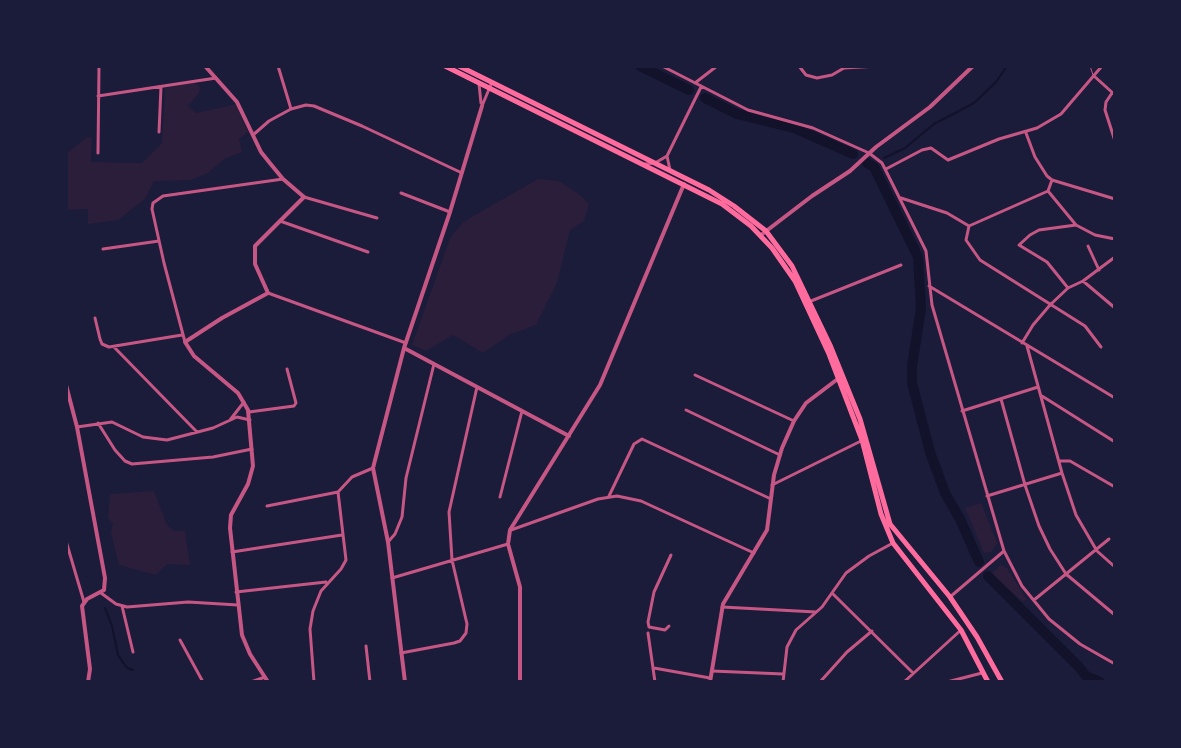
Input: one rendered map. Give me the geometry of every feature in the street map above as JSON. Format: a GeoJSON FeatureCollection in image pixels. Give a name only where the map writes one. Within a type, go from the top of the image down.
{"type":"FeatureCollection","features":[{"type":"Feature","properties":{"kind":"main road"},"geometry":{"type":"LineString","coordinates":[[445,66],[684,184],[730,209],[760,235],[795,280],[841,377]]}},
{"type":"Feature","properties":{"kind":"main road"},"geometry":{"type":"LineString","coordinates":[[459,66],[709,190],[734,206],[766,231],[792,266],[811,301],[864,439],[890,524],[950,597],[977,637],[1002,682]]}},
{"type":"Feature","properties":{"kind":"main road"},"geometry":{"type":"LineString","coordinates":[[684,184],[709,190]]}},
{"type":"Feature","properties":{"kind":"main road"},"geometry":{"type":"LineString","coordinates":[[864,439],[881,514],[893,542],[961,630],[988,682]]}},
{"type":"Feature","properties":{"kind":"main road"},"geometry":{"type":"LineString","coordinates":[[912,567],[915,561],[920,560]]}},
{"type":"Feature","properties":{"kind":"street"},"geometry":{"type":"LineString","coordinates":[[98,153],[99,66]]}},
{"type":"Feature","properties":{"kind":"street"},"geometry":{"type":"LineString","coordinates":[[205,66],[238,102],[261,152],[283,179],[304,197],[376,218]]}},
{"type":"Feature","properties":{"kind":"street"},"geometry":{"type":"LineString","coordinates":[[278,66],[291,108]]}},
{"type":"Feature","properties":{"kind":"street"},"geometry":{"type":"LineString","coordinates":[[662,66],[748,110],[813,128],[869,153],[882,163],[926,251],[929,286],[962,411],[1004,551],[1022,586],[1049,619],[1080,644],[1115,664]]}},
{"type":"Feature","properties":{"kind":"street"},"geometry":{"type":"LineString","coordinates":[[695,83],[717,66]]}},
{"type":"Feature","properties":{"kind":"street"},"geometry":{"type":"LineString","coordinates":[[799,66],[806,75],[817,78],[832,75],[845,67],[878,66]]}},
{"type":"Feature","properties":{"kind":"street"},"geometry":{"type":"LineString","coordinates":[[760,235],[850,171],[869,153],[930,106],[973,66]]}},
{"type":"Feature","properties":{"kind":"street"},"geometry":{"type":"LineString","coordinates":[[886,169],[922,150],[931,148],[948,160],[999,139],[1026,133],[1061,114],[1102,66]]}},
{"type":"Feature","properties":{"kind":"street"},"geometry":{"type":"LineString","coordinates":[[1094,76],[1113,94],[1105,106],[1115,141]]}},
{"type":"Feature","properties":{"kind":"street"},"geometry":{"type":"LineString","coordinates":[[98,96],[216,78]]}},
{"type":"Feature","properties":{"kind":"street"},"geometry":{"type":"LineString","coordinates":[[405,682],[388,542],[373,468],[405,346],[450,212],[482,106],[492,82]]}},
{"type":"Feature","properties":{"kind":"street"},"geometry":{"type":"LineString","coordinates":[[479,84],[482,106]]}},
{"type":"Feature","properties":{"kind":"street"},"geometry":{"type":"LineString","coordinates":[[643,164],[655,163],[667,156],[701,86]]}},
{"type":"Feature","properties":{"kind":"street"},"geometry":{"type":"LineString","coordinates":[[160,132],[161,87]]}},
{"type":"Feature","properties":{"kind":"street"},"geometry":{"type":"LineString","coordinates":[[253,135],[270,121],[291,108],[306,105],[320,108],[462,173]]}},
{"type":"Feature","properties":{"kind":"street"},"geometry":{"type":"LineString","coordinates":[[1026,133],[1036,157],[1047,176],[1052,180],[1115,199]]}},
{"type":"Feature","properties":{"kind":"street"},"geometry":{"type":"LineString","coordinates":[[667,156],[670,170]]}},
{"type":"Feature","properties":{"kind":"street"},"geometry":{"type":"LineString","coordinates":[[268,682],[245,645],[236,592],[232,552],[231,518],[250,479],[253,466],[250,420],[244,402],[228,383],[194,356],[182,335],[152,209],[153,202],[157,198],[283,179]]}},
{"type":"Feature","properties":{"kind":"street"},"geometry":{"type":"LineString","coordinates":[[969,226],[1048,191],[1052,180]]}},
{"type":"Feature","properties":{"kind":"street"},"geometry":{"type":"LineString","coordinates":[[520,682],[520,587],[508,544],[510,530],[570,436],[600,384],[684,184]]}},
{"type":"Feature","properties":{"kind":"street"},"geometry":{"type":"LineString","coordinates":[[1048,191],[1076,225],[1095,235],[1115,239]]}},
{"type":"Feature","properties":{"kind":"street"},"geometry":{"type":"LineString","coordinates":[[401,193],[450,212]]}},
{"type":"Feature","properties":{"kind":"street"},"geometry":{"type":"LineString","coordinates":[[304,197],[258,242],[254,253],[255,264],[268,293],[405,346],[434,364],[570,436]]}},
{"type":"Feature","properties":{"kind":"street"},"geometry":{"type":"LineString","coordinates":[[900,198],[947,213],[969,226]]}},
{"type":"Feature","properties":{"kind":"street"},"geometry":{"type":"LineString","coordinates":[[280,221],[368,252]]}},
{"type":"Feature","properties":{"kind":"street"},"geometry":{"type":"LineString","coordinates":[[1068,288],[1047,262],[1020,246],[1030,235],[1039,230],[1076,225]]}},
{"type":"Feature","properties":{"kind":"street"},"geometry":{"type":"LineString","coordinates":[[969,226],[966,240],[980,260],[1085,326],[1101,347]]}},
{"type":"Feature","properties":{"kind":"street"},"geometry":{"type":"LineString","coordinates":[[103,249],[159,241]]}},
{"type":"Feature","properties":{"kind":"street"},"geometry":{"type":"LineString","coordinates":[[1088,246],[1099,270]]}},
{"type":"Feature","properties":{"kind":"street"},"geometry":{"type":"LineString","coordinates":[[1022,342],[1033,324],[1068,288],[1083,281],[1115,257]]}},
{"type":"Feature","properties":{"kind":"street"},"geometry":{"type":"LineString","coordinates":[[811,301],[901,265]]}},
{"type":"Feature","properties":{"kind":"street"},"geometry":{"type":"LineString","coordinates":[[1083,281],[1115,308]]}},
{"type":"Feature","properties":{"kind":"street"},"geometry":{"type":"LineString","coordinates":[[929,286],[1114,397]]}},
{"type":"Feature","properties":{"kind":"street"},"geometry":{"type":"LineString","coordinates":[[186,342],[222,318],[268,293]]}},
{"type":"Feature","properties":{"kind":"street"},"geometry":{"type":"LineString","coordinates":[[95,318],[102,344],[114,347],[182,335]]}},
{"type":"Feature","properties":{"kind":"street"},"geometry":{"type":"LineString","coordinates":[[1028,346],[1062,473],[1076,515],[1096,551],[1115,568]]}},
{"type":"Feature","properties":{"kind":"street"},"geometry":{"type":"LineString","coordinates":[[114,347],[198,432]]}},
{"type":"Feature","properties":{"kind":"street"},"geometry":{"type":"LineString","coordinates":[[388,542],[395,534],[402,517],[406,478],[434,364]]}},
{"type":"Feature","properties":{"kind":"street"},"geometry":{"type":"LineString","coordinates":[[248,412],[294,406],[296,403],[288,369]]}},
{"type":"Feature","properties":{"kind":"street"},"geometry":{"type":"LineString","coordinates":[[695,375],[794,421]]}},
{"type":"Feature","properties":{"kind":"street"},"geometry":{"type":"LineString","coordinates":[[654,668],[710,680],[722,607],[728,592],[767,530],[772,486],[780,455],[794,421],[806,403],[841,377]]}},
{"type":"Feature","properties":{"kind":"street"},"geometry":{"type":"LineString","coordinates":[[66,385],[77,427],[104,567],[105,586],[101,593],[84,602]]}},
{"type":"Feature","properties":{"kind":"street"},"geometry":{"type":"LineString","coordinates":[[402,653],[454,643],[460,641],[466,633],[466,624],[452,560],[450,502],[477,386]]}},
{"type":"Feature","properties":{"kind":"street"},"geometry":{"type":"LineString","coordinates":[[962,411],[1038,387]]}},
{"type":"Feature","properties":{"kind":"street"},"geometry":{"type":"LineString","coordinates":[[1041,396],[1115,442]]}},
{"type":"Feature","properties":{"kind":"street"},"geometry":{"type":"LineString","coordinates":[[1001,399],[1025,485],[1039,526],[1050,549],[1066,574],[1115,615]]}},
{"type":"Feature","properties":{"kind":"street"},"geometry":{"type":"LineString","coordinates":[[229,420],[244,402]]}},
{"type":"Feature","properties":{"kind":"street"},"geometry":{"type":"LineString","coordinates":[[686,410],[780,455]]}},
{"type":"Feature","properties":{"kind":"street"},"geometry":{"type":"LineString","coordinates":[[500,497],[522,411]]}},
{"type":"Feature","properties":{"kind":"street"},"geometry":{"type":"LineString","coordinates":[[77,427],[114,422],[135,434],[157,440],[177,439],[237,418],[250,420]]}},
{"type":"Feature","properties":{"kind":"street"},"geometry":{"type":"LineString","coordinates":[[98,423],[115,450],[125,461],[132,464],[213,457],[253,449]]}},
{"type":"Feature","properties":{"kind":"street"},"geometry":{"type":"LineString","coordinates":[[609,496],[634,444],[642,439],[771,499]]}},
{"type":"Feature","properties":{"kind":"street"},"geometry":{"type":"LineString","coordinates":[[772,486],[864,439]]}},
{"type":"Feature","properties":{"kind":"street"},"geometry":{"type":"LineString","coordinates":[[1059,461],[1070,461],[1115,487]]}},
{"type":"Feature","properties":{"kind":"street"},"geometry":{"type":"LineString","coordinates":[[314,682],[311,621],[316,600],[327,582],[344,564],[338,492],[340,487],[352,477],[373,468]]}},
{"type":"Feature","properties":{"kind":"street"},"geometry":{"type":"LineString","coordinates":[[987,496],[1062,473]]}},
{"type":"Feature","properties":{"kind":"street"},"geometry":{"type":"LineString","coordinates":[[267,506],[338,492]]}},
{"type":"Feature","properties":{"kind":"street"},"geometry":{"type":"LineString","coordinates":[[510,530],[609,496],[624,496],[641,501],[754,553]]}},
{"type":"Feature","properties":{"kind":"street"},"geometry":{"type":"LineString","coordinates":[[232,552],[342,535]]}},
{"type":"Feature","properties":{"kind":"street"},"geometry":{"type":"LineString","coordinates":[[1034,600],[1109,540]]}},
{"type":"Feature","properties":{"kind":"street"},"geometry":{"type":"LineString","coordinates":[[66,541],[84,602],[90,669],[88,682]]}},
{"type":"Feature","properties":{"kind":"street"},"geometry":{"type":"LineString","coordinates":[[783,682],[790,638],[817,612],[832,594],[840,580],[854,566],[893,542]]}},
{"type":"Feature","properties":{"kind":"street"},"geometry":{"type":"LineString","coordinates":[[392,578],[508,544]]}},
{"type":"Feature","properties":{"kind":"street"},"geometry":{"type":"LineString","coordinates":[[950,597],[1004,551]]}},
{"type":"Feature","properties":{"kind":"street"},"geometry":{"type":"LineString","coordinates":[[669,626],[665,630],[649,627],[648,622],[654,592],[671,555]]}},
{"type":"Feature","properties":{"kind":"street"},"geometry":{"type":"LineString","coordinates":[[236,592],[327,582]]}},
{"type":"Feature","properties":{"kind":"street"},"geometry":{"type":"LineString","coordinates":[[101,593],[122,606],[135,607],[188,602],[238,605]]}},
{"type":"Feature","properties":{"kind":"street"},"geometry":{"type":"LineString","coordinates":[[832,594],[913,673]]}},
{"type":"Feature","properties":{"kind":"street"},"geometry":{"type":"LineString","coordinates":[[122,606],[133,652]]}},
{"type":"Feature","properties":{"kind":"street"},"geometry":{"type":"LineString","coordinates":[[722,607],[817,612]]}},
{"type":"Feature","properties":{"kind":"street"},"geometry":{"type":"LineString","coordinates":[[904,682],[961,630]]}},
{"type":"Feature","properties":{"kind":"street"},"geometry":{"type":"LineString","coordinates":[[820,682],[847,652],[872,632]]}},
{"type":"Feature","properties":{"kind":"street"},"geometry":{"type":"LineString","coordinates":[[648,633],[655,682]]}},
{"type":"Feature","properties":{"kind":"street"},"geometry":{"type":"LineString","coordinates":[[180,640],[203,682]]}},
{"type":"Feature","properties":{"kind":"street"},"geometry":{"type":"LineString","coordinates":[[366,646],[370,682]]}},
{"type":"Feature","properties":{"kind":"street"},"geometry":{"type":"LineString","coordinates":[[711,671],[783,674]]}},
{"type":"Feature","properties":{"kind":"street"},"geometry":{"type":"LineString","coordinates":[[947,682],[984,672]]}},
{"type":"Feature","properties":{"kind":"street"},"geometry":{"type":"LineString","coordinates":[[251,682],[265,677]]}},
{"type":"Feature","properties":{"kind":"lane"},"geometry":{"type":"LineString","coordinates":[[1090,66],[1094,76]]}},
{"type":"Feature","properties":{"kind":"shaded area"},"geometry":{"type":"Polygon","coordinates":[[[194,82],[200,87],[199,93],[188,106],[196,113],[236,104],[248,132],[239,139],[242,152],[224,159],[208,173],[191,180],[154,181],[145,199],[118,220],[88,224],[88,209],[66,210],[66,154],[87,137],[92,138],[91,162],[142,163],[162,143],[165,88],[194,82]]]}},
{"type":"Feature","properties":{"kind":"shaded area"},"geometry":{"type":"Polygon","coordinates":[[[538,179],[559,181],[579,194],[589,204],[584,221],[570,230],[557,283],[536,325],[509,335],[483,353],[453,335],[426,351],[412,345],[450,238],[463,222],[538,179]]]}},
{"type":"Feature","properties":{"kind":"shaded area"},"geometry":{"type":"Polygon","coordinates":[[[154,491],[167,525],[174,531],[185,531],[190,565],[167,564],[156,575],[119,565],[111,533],[113,524],[108,518],[110,494],[154,491]]]}},
{"type":"Feature","properties":{"kind":"shaded area"},"geometry":{"type":"Polygon","coordinates":[[[981,503],[997,543],[991,552],[984,553],[965,508],[981,503]]]}},
{"type":"Feature","properties":{"kind":"shaded area"},"geometry":{"type":"Polygon","coordinates":[[[1001,565],[1007,568],[1027,600],[1022,601],[991,574],[1001,565]]]}},
{"type":"Feature","properties":{"kind":"waterway"},"geometry":{"type":"LineString","coordinates":[[640,66],[689,90]]}},
{"type":"Feature","properties":{"kind":"waterway"},"geometry":{"type":"LineString","coordinates":[[884,158],[905,148],[934,124],[974,103],[996,82],[1007,66]]}},
{"type":"Feature","properties":{"kind":"waterway"},"geometry":{"type":"LineString","coordinates":[[66,103],[67,95]]}},
{"type":"Feature","properties":{"kind":"waterway"},"geometry":{"type":"LineString","coordinates":[[705,98],[737,114],[794,128],[853,154]]}},
{"type":"Feature","properties":{"kind":"waterway"},"geometry":{"type":"LineString","coordinates":[[867,163],[874,167],[918,257],[921,308],[912,366],[912,383],[930,452],[945,493],[960,519],[979,562]]}},
{"type":"Feature","properties":{"kind":"waterway"},"geometry":{"type":"LineString","coordinates":[[988,576],[1086,676],[1100,682]]}},
{"type":"Feature","properties":{"kind":"waterway"},"geometry":{"type":"LineString","coordinates":[[105,608],[112,626],[118,655],[127,668],[133,670]]}}]}
